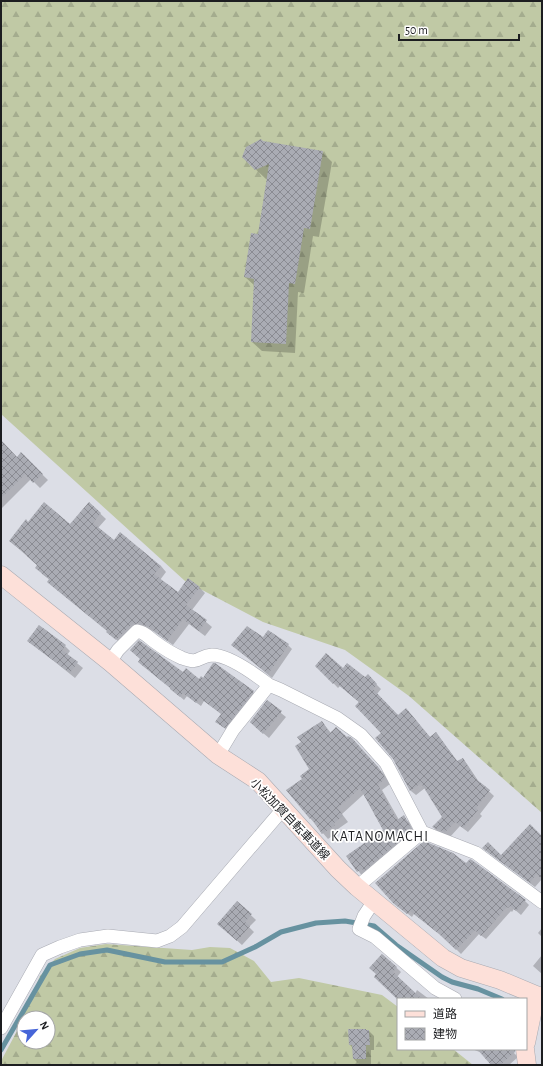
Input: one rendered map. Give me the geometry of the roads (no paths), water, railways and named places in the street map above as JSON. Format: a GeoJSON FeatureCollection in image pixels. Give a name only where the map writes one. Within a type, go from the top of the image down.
{"type":"FeatureCollection","features":[{"type":"Feature","properties":{"kind":"main road","name":"小松加賀自転車道線"},"geometry":{"type":"LineString","coordinates":[[1,575],[110,662],[218,755],[258,781],[357,887],[443,958],[461,968],[500,980],[539,996]]}},
{"type":"Feature","properties":{"kind":"main road"},"geometry":{"type":"LineString","coordinates":[[527,1036],[539,996]]}},
{"type":"Feature","properties":{"kind":"main road"},"geometry":{"type":"LineString","coordinates":[[526,1050],[527,1065]]}},
{"type":"Feature","properties":{"kind":"street"},"geometry":{"type":"LineString","coordinates":[[110,662],[118,650],[137,631],[141,631],[177,656],[190,661],[198,661],[212,655],[225,658],[242,665],[269,685],[337,718],[361,735],[386,763],[422,832],[476,853],[542,902]]}},
{"type":"Feature","properties":{"kind":"street"},"geometry":{"type":"LineString","coordinates":[[218,755],[233,730],[269,685]]}},
{"type":"Feature","properties":{"kind":"street"},"geometry":{"type":"LineString","coordinates":[[1,1028],[42,955],[80,940],[108,936],[157,941],[170,936],[182,927],[283,809]]}},
{"type":"Feature","properties":{"kind":"street"},"geometry":{"type":"LineString","coordinates":[[357,887],[422,832]]}},
{"type":"Feature","properties":{"kind":"street"},"geometry":{"type":"LineString","coordinates":[[374,901],[364,916],[359,929],[376,937],[435,988],[452,998]]}},
{"type":"Feature","properties":{"kind":"waterway"},"geometry":{"type":"LineString","coordinates":[[1,1050],[50,965],[80,954],[107,950],[165,962],[222,962],[255,947],[281,932],[316,923],[345,921],[374,926],[396,945],[442,977],[452,982],[478,989],[500,998]]}},
{"type":"Feature","properties":{"kind":"district","name":"KATANOMACHI"},"geometry":{"type":"Point","coordinates":[380,837]}}]}
